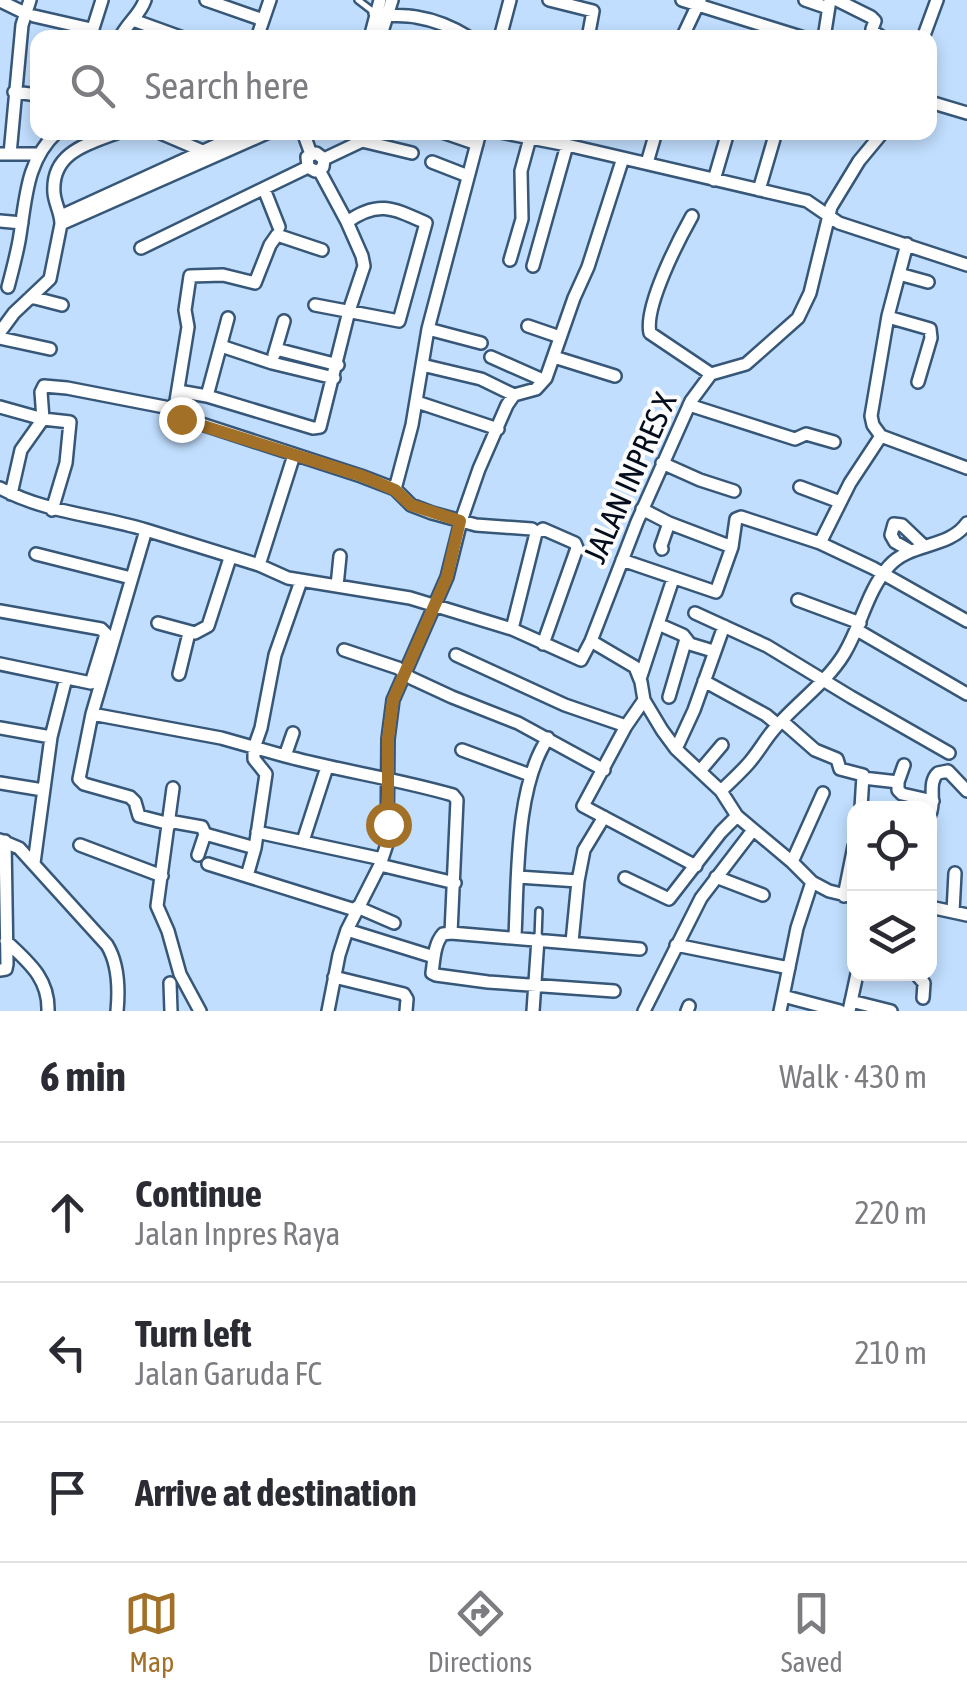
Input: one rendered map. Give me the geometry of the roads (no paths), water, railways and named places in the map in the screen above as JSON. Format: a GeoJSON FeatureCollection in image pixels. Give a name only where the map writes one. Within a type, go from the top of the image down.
{"type":"FeatureCollection","features":[{"type":"Feature","properties":{"kind":"street"},"geometry":{"type":"LineString","coordinates":[[30,0],[5,154],[38,154]]}},
{"type":"Feature","properties":{"kind":"street"},"geometry":{"type":"LineString","coordinates":[[92,30],[102,0]]}},
{"type":"Feature","properties":{"kind":"street"},"geometry":{"type":"LineString","coordinates":[[125,30],[145,0]]}},
{"type":"Feature","properties":{"kind":"street"},"geometry":{"type":"LineString","coordinates":[[206,0],[263,20]]}},
{"type":"Feature","properties":{"kind":"street"},"geometry":{"type":"LineString","coordinates":[[260,30],[270,0]]}},
{"type":"Feature","properties":{"kind":"street"},"geometry":{"type":"LineString","coordinates":[[380,10],[392,0]]}},
{"type":"Feature","properties":{"kind":"street"},"geometry":{"type":"LineString","coordinates":[[502,30],[510,0]]}},
{"type":"Feature","properties":{"kind":"street"},"geometry":{"type":"LineString","coordinates":[[548,0],[594,11],[590,30]]}},
{"type":"Feature","properties":{"kind":"street"},"geometry":{"type":"LineString","coordinates":[[682,0],[772,30]]}},
{"type":"Feature","properties":{"kind":"street"},"geometry":{"type":"LineString","coordinates":[[805,0],[831,3],[871,17],[874,30]]}},
{"type":"Feature","properties":{"kind":"street"},"geometry":{"type":"LineString","coordinates":[[926,30],[936,0]]}},
{"type":"Feature","properties":{"kind":"street"},"geometry":{"type":"LineString","coordinates":[[0,1],[30,15],[81,30]]}},
{"type":"Feature","properties":{"kind":"street"},"geometry":{"type":"LineString","coordinates":[[686,30],[699,3]]}},
{"type":"Feature","properties":{"kind":"street"},"geometry":{"type":"LineString","coordinates":[[826,30],[831,3]]}},
{"type":"Feature","properties":{"kind":"street"},"geometry":{"type":"LineString","coordinates":[[380,10],[455,30]]}},
{"type":"Feature","properties":{"kind":"street"},"geometry":{"type":"LineString","coordinates":[[132,20],[160,30]]}},
{"type":"Feature","properties":{"kind":"street"},"geometry":{"type":"LineString","coordinates":[[757,30],[759,23]]}},
{"type":"Feature","properties":{"kind":"street"},"geometry":{"type":"LineString","coordinates":[[14,92],[30,93]]}},
{"type":"Feature","properties":{"kind":"street"},"geometry":{"type":"LineString","coordinates":[[937,104],[967,113]]}},
{"type":"Feature","properties":{"kind":"street"},"geometry":{"type":"LineString","coordinates":[[8,287],[28,184],[38,154],[50,140]]}},
{"type":"Feature","properties":{"kind":"street"},"geometry":{"type":"LineString","coordinates":[[82,147],[84,140]]}},
{"type":"Feature","properties":{"kind":"street"},"geometry":{"type":"LineString","coordinates":[[50,349],[0,335],[14,312],[50,279],[61,220],[54,195],[61,160],[99,140]]}},
{"type":"Feature","properties":{"kind":"street"},"geometry":{"type":"LineString","coordinates":[[177,140],[209,154]]}},
{"type":"Feature","properties":{"kind":"street"},"geometry":{"type":"LineString","coordinates":[[209,154],[231,140]]}},
{"type":"Feature","properties":{"kind":"street"},"geometry":{"type":"LineString","coordinates":[[61,220],[247,140]]}},
{"type":"Feature","properties":{"kind":"street"},"geometry":{"type":"LineString","coordinates":[[184,392],[317,428],[322,424],[364,266],[306,140]]}},
{"type":"Feature","properties":{"kind":"street"},"geometry":{"type":"LineString","coordinates":[[395,490],[416,402],[428,328],[478,140]]}},
{"type":"Feature","properties":{"kind":"street"},"geometry":{"type":"LineString","coordinates":[[510,260],[522,219],[521,171],[529,140]]}},
{"type":"Feature","properties":{"kind":"street"},"geometry":{"type":"LineString","coordinates":[[542,140],[807,201],[839,223],[964,264],[967,250]]}},
{"type":"Feature","properties":{"kind":"street"},"geometry":{"type":"LineString","coordinates":[[647,163],[654,140]]}},
{"type":"Feature","properties":{"kind":"street"},"geometry":{"type":"LineString","coordinates":[[714,180],[726,140]]}},
{"type":"Feature","properties":{"kind":"street"},"geometry":{"type":"LineString","coordinates":[[759,190],[774,140]]}},
{"type":"Feature","properties":{"kind":"street","name":"JALAN INPRES X"},"geometry":{"type":"LineString","coordinates":[[591,642],[642,509],[689,405],[711,374],[746,364],[798,318],[810,294],[828,215],[859,160],[876,140]]}},
{"type":"Feature","properties":{"kind":"street"},"geometry":{"type":"LineString","coordinates":[[141,248],[362,141],[412,154]]}},
{"type":"Feature","properties":{"kind":"street"},"geometry":{"type":"LineString","coordinates":[[533,266],[567,144]]}},
{"type":"Feature","properties":{"kind":"street"},"geometry":{"type":"LineString","coordinates":[[328,1011],[347,930],[387,844],[386,780],[393,700],[447,577],[460,521],[507,405],[514,395],[536,389],[554,357],[623,158]]}},
{"type":"Feature","properties":{"kind":"street"},"geometry":{"type":"LineString","coordinates":[[432,162],[468,176]]}},
{"type":"Feature","properties":{"kind":"street"},"geometry":{"type":"LineString","coordinates":[[264,189],[279,226]]}},
{"type":"Feature","properties":{"kind":"street"},"geometry":{"type":"LineString","coordinates":[[315,304],[399,321],[426,226],[422,220],[377,207],[347,222]]}},
{"type":"Feature","properties":{"kind":"street"},"geometry":{"type":"LineString","coordinates":[[692,216],[658,289],[648,323],[650,333],[711,374]]}},
{"type":"Feature","properties":{"kind":"street"},"geometry":{"type":"LineString","coordinates":[[0,221],[22,223]]}},
{"type":"Feature","properties":{"kind":"street"},"geometry":{"type":"LineString","coordinates":[[322,250],[277,235],[255,283],[222,275],[194,274],[189,278],[185,310],[188,327],[177,416],[395,490],[411,505],[460,521],[536,533]]}},
{"type":"Feature","properties":{"kind":"street"},"geometry":{"type":"LineString","coordinates":[[907,244],[888,317],[871,416],[882,436],[967,468]]}},
{"type":"Feature","properties":{"kind":"street"},"geometry":{"type":"LineString","coordinates":[[899,274],[928,282]]}},
{"type":"Feature","properties":{"kind":"street"},"geometry":{"type":"LineString","coordinates":[[32,297],[62,305]]}},
{"type":"Feature","properties":{"kind":"street"},"geometry":{"type":"LineString","coordinates":[[888,317],[930,329],[932,333],[918,382]]}},
{"type":"Feature","properties":{"kind":"street"},"geometry":{"type":"LineString","coordinates":[[206,396],[228,318]]}},
{"type":"Feature","properties":{"kind":"street"},"geometry":{"type":"LineString","coordinates":[[272,363],[284,321]]}},
{"type":"Feature","properties":{"kind":"street"},"geometry":{"type":"LineString","coordinates":[[528,326],[560,336]]}},
{"type":"Feature","properties":{"kind":"street"},"geometry":{"type":"LineString","coordinates":[[428,328],[482,342]]}},
{"type":"Feature","properties":{"kind":"street"},"geometry":{"type":"LineString","coordinates":[[221,346],[334,378]]}},
{"type":"Feature","properties":{"kind":"street"},"geometry":{"type":"LineString","coordinates":[[276,349],[338,365]]}},
{"type":"Feature","properties":{"kind":"street"},"geometry":{"type":"LineString","coordinates":[[491,357],[543,380]]}},
{"type":"Feature","properties":{"kind":"street"},"geometry":{"type":"LineString","coordinates":[[554,357],[615,376]]}},
{"type":"Feature","properties":{"kind":"street"},"geometry":{"type":"LineString","coordinates":[[422,365],[480,379],[514,395]]}},
{"type":"Feature","properties":{"kind":"street"},"geometry":{"type":"LineString","coordinates":[[175,410],[44,386],[44,419],[21,450],[6,491],[52,510],[146,530],[288,578],[390,593],[435,606],[512,629],[581,660],[591,642],[635,667],[644,700],[654,718],[676,750],[721,791],[737,816],[812,882],[847,896]]}},
{"type":"Feature","properties":{"kind":"street"},"geometry":{"type":"LineString","coordinates":[[416,402],[498,428]]}},
{"type":"Feature","properties":{"kind":"street"},"geometry":{"type":"LineString","coordinates":[[689,405],[795,440],[806,434],[834,442]]}},
{"type":"Feature","properties":{"kind":"street"},"geometry":{"type":"LineString","coordinates":[[0,407],[70,423],[66,462],[52,510]]}},
{"type":"Feature","properties":{"kind":"street"},"geometry":{"type":"LineString","coordinates":[[820,543],[856,472],[882,436]]}},
{"type":"Feature","properties":{"kind":"street"},"geometry":{"type":"LineString","coordinates":[[259,566],[294,455]]}},
{"type":"Feature","properties":{"kind":"street"},"geometry":{"type":"LineString","coordinates":[[662,463],[734,491]]}},
{"type":"Feature","properties":{"kind":"street"},"geometry":{"type":"LineString","coordinates":[[800,488],[840,502]]}},
{"type":"Feature","properties":{"kind":"street"},"geometry":{"type":"LineString","coordinates":[[642,509],[732,547]]}},
{"type":"Feature","properties":{"kind":"street"},"geometry":{"type":"LineString","coordinates":[[622,560],[716,592],[732,547],[734,524],[741,516],[820,543],[967,621]]}},
{"type":"Feature","properties":{"kind":"street"},"geometry":{"type":"LineString","coordinates":[[909,550],[891,535],[898,522],[924,546]]}},
{"type":"Feature","properties":{"kind":"street"},"geometry":{"type":"LineString","coordinates":[[662,549],[669,523]]}},
{"type":"Feature","properties":{"kind":"street"},"geometry":{"type":"LineString","coordinates":[[721,791],[842,656],[882,575],[899,556],[940,542],[965,528]]}},
{"type":"Feature","properties":{"kind":"street"},"geometry":{"type":"LineString","coordinates":[[512,629],[536,533],[543,529],[578,548],[543,644]]}},
{"type":"Feature","properties":{"kind":"street"},"geometry":{"type":"LineString","coordinates":[[146,530],[92,714],[80,782],[130,797],[139,816],[202,827],[206,834],[203,859],[394,923]]}},
{"type":"Feature","properties":{"kind":"street"},"geometry":{"type":"LineString","coordinates":[[36,554],[130,578]]}},
{"type":"Feature","properties":{"kind":"street"},"geometry":{"type":"LineString","coordinates":[[337,586],[340,556]]}},
{"type":"Feature","properties":{"kind":"street"},"geometry":{"type":"LineString","coordinates":[[158,623],[189,632],[208,626],[230,558]]}},
{"type":"Feature","properties":{"kind":"street"},"geometry":{"type":"LineString","coordinates":[[640,679],[673,579]]}},
{"type":"Feature","properties":{"kind":"street"},"geometry":{"type":"LineString","coordinates":[[247,876],[266,774],[254,760],[254,748],[262,728],[276,655],[301,581]]}},
{"type":"Feature","properties":{"kind":"street"},"geometry":{"type":"LineString","coordinates":[[798,600],[858,627],[967,694]]}},
{"type":"Feature","properties":{"kind":"street"},"geometry":{"type":"LineString","coordinates":[[0,607],[117,625]]}},
{"type":"Feature","properties":{"kind":"street"},"geometry":{"type":"LineString","coordinates":[[0,607],[104,630],[106,634],[93,681],[89,683],[0,664]]}},
{"type":"Feature","properties":{"kind":"street"},"geometry":{"type":"LineString","coordinates":[[695,613],[767,646],[949,752]]}},
{"type":"Feature","properties":{"kind":"street"},"geometry":{"type":"LineString","coordinates":[[658,624],[684,635],[690,644],[713,651]]}},
{"type":"Feature","properties":{"kind":"street"},"geometry":{"type":"LineString","coordinates":[[676,750],[724,626]]}},
{"type":"Feature","properties":{"kind":"street"},"geometry":{"type":"LineString","coordinates":[[179,674],[189,632]]}},
{"type":"Feature","properties":{"kind":"street"},"geometry":{"type":"LineString","coordinates":[[669,697],[686,639]]}},
{"type":"Feature","properties":{"kind":"street"},"geometry":{"type":"LineString","coordinates":[[344,650],[398,668],[452,697],[518,723],[604,770]]}},
{"type":"Feature","properties":{"kind":"street"},"geometry":{"type":"LineString","coordinates":[[456,655],[565,705],[626,726]]}},
{"type":"Feature","properties":{"kind":"street"},"geometry":{"type":"LineString","coordinates":[[34,863],[51,737],[66,678]]}},
{"type":"Feature","properties":{"kind":"street"},"geometry":{"type":"LineString","coordinates":[[704,680],[780,723],[815,750],[837,758],[840,769],[861,773],[862,801]]}},
{"type":"Feature","properties":{"kind":"street"},"geometry":{"type":"LineString","coordinates":[[644,700],[584,806],[696,866]]}},
{"type":"Feature","properties":{"kind":"street"},"geometry":{"type":"LineString","coordinates":[[92,714],[221,738],[327,767],[448,793],[457,800],[451,932]]}},
{"type":"Feature","properties":{"kind":"street"},"geometry":{"type":"LineString","coordinates":[[0,728],[51,737]]}},
{"type":"Feature","properties":{"kind":"street"},"geometry":{"type":"LineString","coordinates":[[285,756],[293,733]]}},
{"type":"Feature","properties":{"kind":"street"},"geometry":{"type":"LineString","coordinates":[[515,936],[524,806],[530,775],[548,738]]}},
{"type":"Feature","properties":{"kind":"street"},"geometry":{"type":"LineString","coordinates":[[700,771],[722,745]]}},
{"type":"Feature","properties":{"kind":"street"},"geometry":{"type":"LineString","coordinates":[[462,750],[530,775]]}},
{"type":"Feature","properties":{"kind":"street"},"geometry":{"type":"LineString","coordinates":[[904,765],[898,790],[916,801]]}},
{"type":"Feature","properties":{"kind":"street"},"geometry":{"type":"LineString","coordinates":[[302,841],[327,767]]}},
{"type":"Feature","properties":{"kind":"street"},"geometry":{"type":"LineString","coordinates":[[931,801],[932,782],[938,773],[948,772],[967,791]]}},
{"type":"Feature","properties":{"kind":"street"},"geometry":{"type":"LineString","coordinates":[[864,778],[898,782]]}},
{"type":"Feature","properties":{"kind":"street"},"geometry":{"type":"LineString","coordinates":[[0,783],[43,790]]}},
{"type":"Feature","properties":{"kind":"street"},"geometry":{"type":"LineString","coordinates":[[174,788],[158,912],[172,940],[180,974],[200,1011]]}},
{"type":"Feature","properties":{"kind":"street"},"geometry":{"type":"LineString","coordinates":[[792,862],[823,793]]}},
{"type":"Feature","properties":{"kind":"street"},"geometry":{"type":"LineString","coordinates":[[624,878],[669,899],[737,816]]}},
{"type":"Feature","properties":{"kind":"street"},"geometry":{"type":"LineString","coordinates":[[572,942],[584,850],[604,817]]}},
{"type":"Feature","properties":{"kind":"street"},"geometry":{"type":"LineString","coordinates":[[644,1011],[701,898],[753,830]]}},
{"type":"Feature","properties":{"kind":"street"},"geometry":{"type":"LineString","coordinates":[[257,832],[455,883]]}},
{"type":"Feature","properties":{"kind":"street"},"geometry":{"type":"LineString","coordinates":[[206,834],[254,848]]}},
{"type":"Feature","properties":{"kind":"street"},"geometry":{"type":"LineString","coordinates":[[0,970],[7,964],[2,841],[19,848],[34,863],[112,954],[117,1011]]}},
{"type":"Feature","properties":{"kind":"street"},"geometry":{"type":"LineString","coordinates":[[80,845],[162,876]]}},
{"type":"Feature","properties":{"kind":"street"},"geometry":{"type":"LineString","coordinates":[[953,912],[954,873]]}},
{"type":"Feature","properties":{"kind":"street"},"geometry":{"type":"LineString","coordinates":[[518,877],[578,881]]}},
{"type":"Feature","properties":{"kind":"street"},"geometry":{"type":"LineString","coordinates":[[716,877],[763,895]]}},
{"type":"Feature","properties":{"kind":"street"},"geometry":{"type":"LineString","coordinates":[[780,1011],[797,928],[812,882]]}},
{"type":"Feature","properties":{"kind":"street"},"geometry":{"type":"LineString","coordinates":[[937,909],[967,914]]}},
{"type":"Feature","properties":{"kind":"street"},"geometry":{"type":"LineString","coordinates":[[347,930],[434,957]]}},
{"type":"Feature","properties":{"kind":"street"},"geometry":{"type":"LineString","coordinates":[[614,991],[436,975],[432,972],[438,939],[451,932],[640,949]]}},
{"type":"Feature","properties":{"kind":"street"},"geometry":{"type":"LineString","coordinates":[[534,1011],[538,939]]}},
{"type":"Feature","properties":{"kind":"street"},"geometry":{"type":"LineString","coordinates":[[6,941],[37,971],[47,992],[48,1011]]}},
{"type":"Feature","properties":{"kind":"street"},"geometry":{"type":"LineString","coordinates":[[676,945],[789,968]]}},
{"type":"Feature","properties":{"kind":"street"},"geometry":{"type":"LineString","coordinates":[[334,977],[404,994],[406,1011]]}},
{"type":"Feature","properties":{"kind":"street"},"geometry":{"type":"LineString","coordinates":[[855,981],[850,1006],[890,1011]]}},
{"type":"Feature","properties":{"kind":"street"},"geometry":{"type":"LineString","coordinates":[[922,981],[923,998]]}},
{"type":"Feature","properties":{"kind":"street"},"geometry":{"type":"LineString","coordinates":[[170,983],[171,1011]]}},
{"type":"Feature","properties":{"kind":"street"},"geometry":{"type":"LineString","coordinates":[[783,996],[840,1011]]}},
{"type":"Feature","properties":{"kind":"lane"},"geometry":{"type":"LineString","coordinates":[[358,0],[380,10]]}},
{"type":"Feature","properties":{"kind":"lane"},"geometry":{"type":"LineString","coordinates":[[538,939],[539,911]]}}]}
